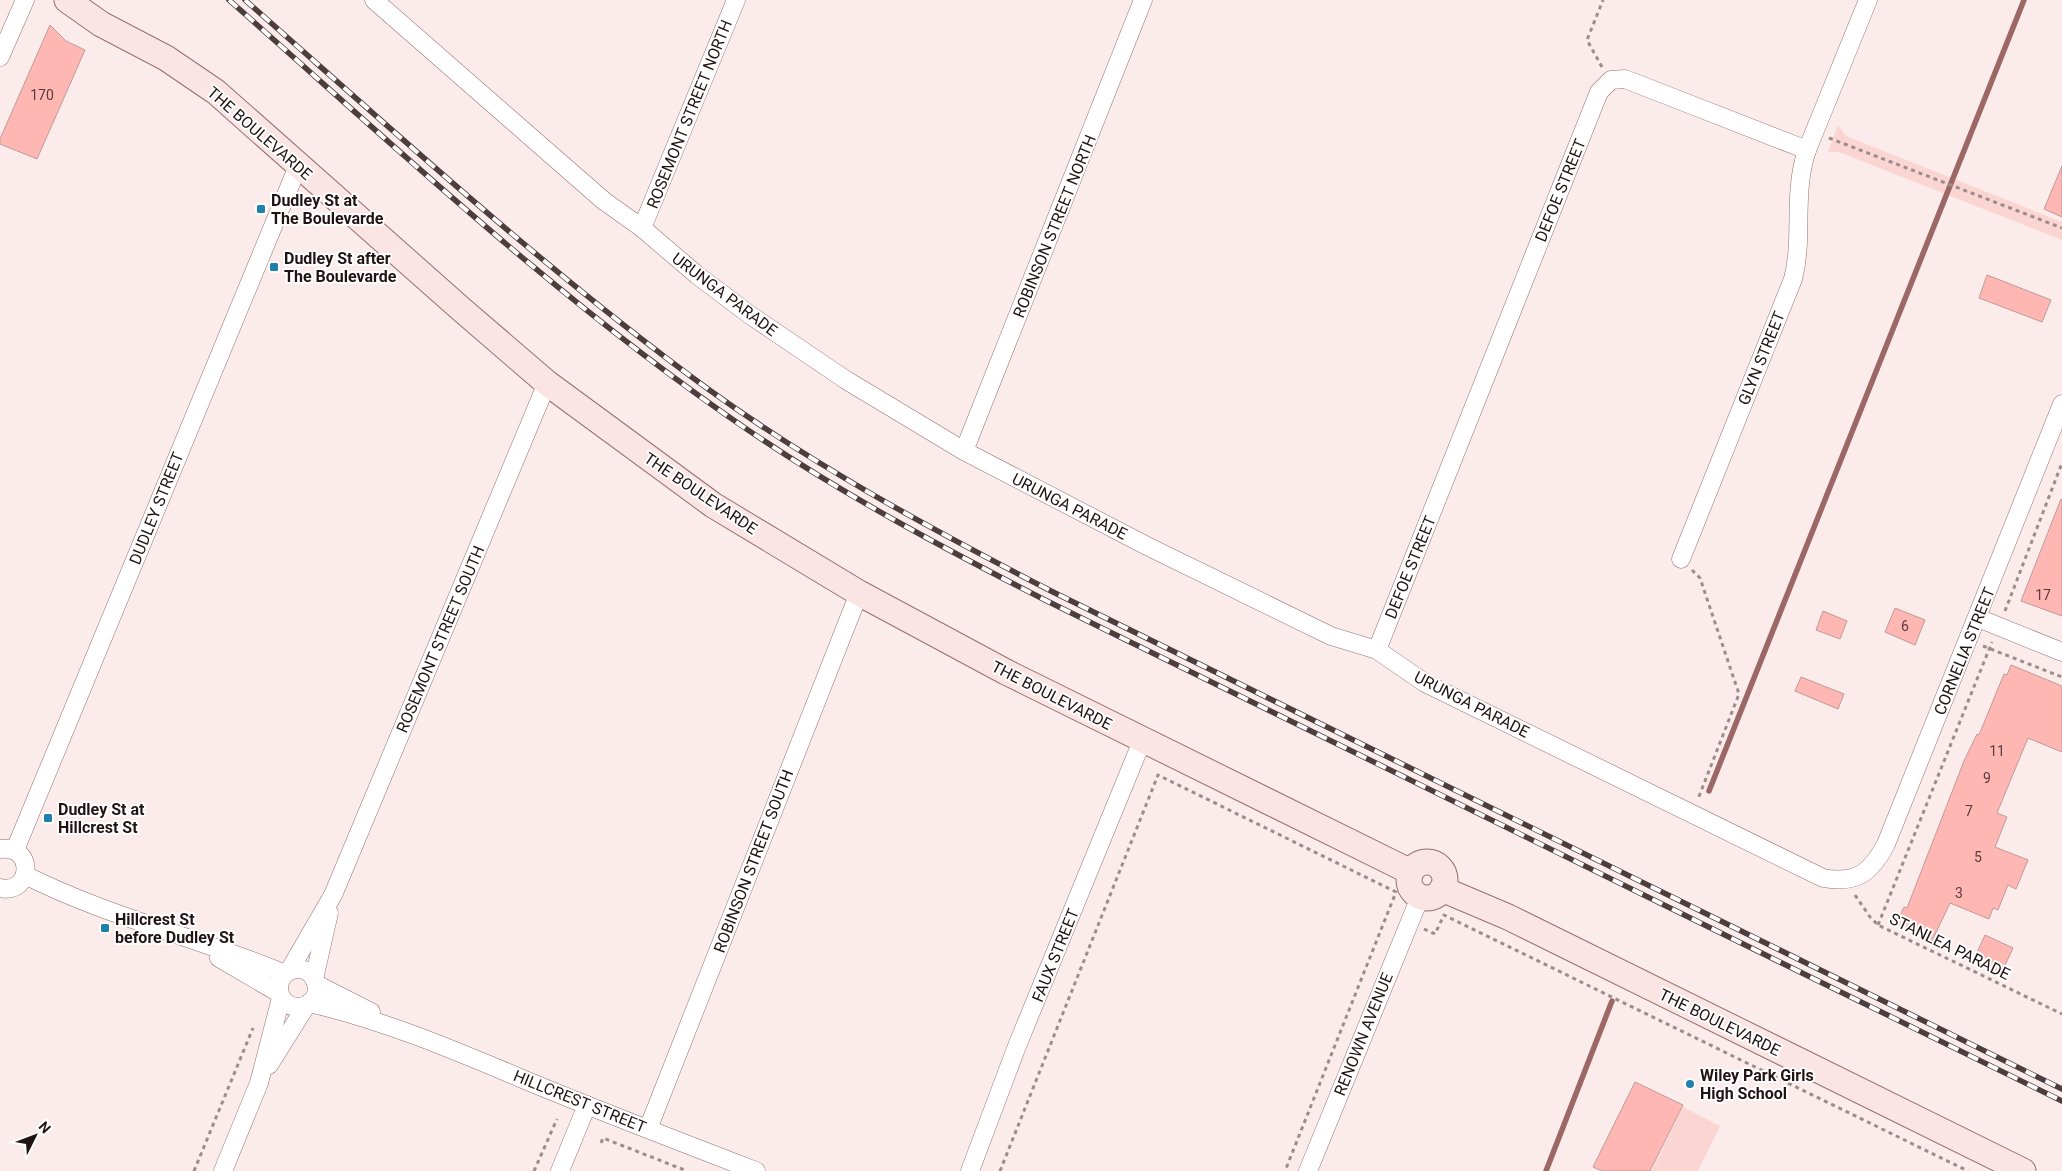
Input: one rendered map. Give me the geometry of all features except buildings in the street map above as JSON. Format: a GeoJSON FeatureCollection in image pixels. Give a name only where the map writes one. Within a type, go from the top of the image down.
{"type":"FeatureCollection","features":[{"type":"Feature","properties":{"kind":"street"},"geometry":{"type":"LineString","coordinates":[[0,57],[25,0]]}},
{"type":"Feature","properties":{"kind":"street","name":"THE BOULEVARDE"},"geometry":{"type":"LineString","coordinates":[[67,0],[101,24],[166,58],[191,74],[240,112],[298,166],[546,382],[713,505],[859,594],[1006,672],[1411,872],[1418,864],[1435,865],[1440,868],[1444,878],[1431,893],[1508,917],[2023,1171]]}},
{"type":"Feature","properties":{"kind":"street","name":"URUNGA PARADE"},"geometry":{"type":"LineString","coordinates":[[374,0],[604,201],[642,228],[697,275],[758,321],[846,380],[964,451],[1147,546],[1331,636],[1377,650],[1425,682],[1814,875],[1832,880],[1844,879]]}},
{"type":"Feature","properties":{"kind":"street","name":"ROSEMONT STREET NORTH"},"geometry":{"type":"LineString","coordinates":[[642,228],[736,0]]}},
{"type":"Feature","properties":{"kind":"street","name":"ROBINSON STREET NORTH"},"geometry":{"type":"LineString","coordinates":[[964,451],[1143,0]]}},
{"type":"Feature","properties":{"kind":"street"},"geometry":{"type":"LineString","coordinates":[[1611,80],[1617,78],[1633,81],[1807,150],[1868,0]]}},
{"type":"Feature","properties":{"kind":"street","name":"DEFOE STREET"},"geometry":{"type":"LineString","coordinates":[[1377,650],[1596,97],[1611,80]]}},
{"type":"Feature","properties":{"kind":"street","name":"GLYN STREET"},"geometry":{"type":"LineString","coordinates":[[1681,559],[1793,279],[1796,256],[1798,188],[1801,167],[1807,150]]}},
{"type":"Feature","properties":{"kind":"street","name":"DUDLEY STREET"},"geometry":{"type":"LineString","coordinates":[[7,850],[298,166]]}},
{"type":"Feature","properties":{"kind":"street","name":"ROSEMONT STREET SOUTH"},"geometry":{"type":"LineString","coordinates":[[287,973],[333,895],[546,382]]}},
{"type":"Feature","properties":{"kind":"street","name":"CORNELIA STREET"},"geometry":{"type":"LineString","coordinates":[[1844,879],[1855,878],[1864,874],[1873,866],[1886,844],[2062,404]]}},
{"type":"Feature","properties":{"kind":"street","name":"ROBINSON STREET SOUTH"},"geometry":{"type":"LineString","coordinates":[[648,1129],[859,594]]}},
{"type":"Feature","properties":{"kind":"street"},"geometry":{"type":"LineString","coordinates":[[1978,618],[2062,652]]}},
{"type":"Feature","properties":{"kind":"street","name":"FAUX STREET"},"geometry":{"type":"LineString","coordinates":[[970,1171],[1018,1046],[1142,740]]}},
{"type":"Feature","properties":{"kind":"street"},"geometry":{"type":"LineString","coordinates":[[0,888],[15,887],[25,875],[24,861],[7,850]]}},
{"type":"Feature","properties":{"kind":"street"},"geometry":{"type":"LineString","coordinates":[[25,875],[46,886],[176,936],[287,973],[304,971],[315,982],[316,993],[258,1082]]}},
{"type":"Feature","properties":{"kind":"street","name":"RENOWN AVENUE"},"geometry":{"type":"LineString","coordinates":[[1308,1171],[1409,922],[1431,893]]}},
{"type":"Feature","properties":{"kind":"street","name":"ROSEMONT STREET SOUTH"},"geometry":{"type":"LineString","coordinates":[[315,982],[333,895]]}},
{"type":"Feature","properties":{"kind":"street"},"geometry":{"type":"LineString","coordinates":[[176,936],[252,976],[294,1007],[308,1004]]}},
{"type":"Feature","properties":{"kind":"street"},"geometry":{"type":"LineString","coordinates":[[222,1171],[258,1082],[280,996],[280,982],[287,973]]}},
{"type":"Feature","properties":{"kind":"street","name":"HILLCREST STREET"},"geometry":{"type":"LineString","coordinates":[[315,982],[404,1031]]}},
{"type":"Feature","properties":{"kind":"street","name":"HILLCREST STREET"},"geometry":{"type":"LineString","coordinates":[[308,1004],[336,1009],[404,1031],[756,1171]]}},
{"type":"Feature","properties":{"kind":"street"},"geometry":{"type":"LineString","coordinates":[[560,1171],[587,1105]]}},
{"type":"Feature","properties":{"kind":"path"},"geometry":{"type":"LineString","coordinates":[[1603,0],[1586,40],[1611,80]]}},
{"type":"Feature","properties":{"kind":"path"},"geometry":{"type":"LineString","coordinates":[[1831,139],[2062,228]]}},
{"type":"Feature","properties":{"kind":"path","name":"CORNELIA STREET"},"geometry":{"type":"LineString","coordinates":[[1878,925],[1989,648],[2000,627],[2062,463]]}},
{"type":"Feature","properties":{"kind":"path"},"geometry":{"type":"LineString","coordinates":[[1681,559],[1700,578],[1739,694],[1691,815]]}},
{"type":"Feature","properties":{"kind":"path"},"geometry":{"type":"LineString","coordinates":[[1968,641],[2062,678]]}},
{"type":"Feature","properties":{"kind":"path"},"geometry":{"type":"LineString","coordinates":[[1000,1171],[1158,775],[1396,892],[1285,1171]]}},
{"type":"Feature","properties":{"kind":"path","name":"STANLEA PARADE"},"geometry":{"type":"LineString","coordinates":[[1844,879],[1870,917],[1878,925],[2062,1014]]}},
{"type":"Feature","properties":{"kind":"path"},"geometry":{"type":"LineString","coordinates":[[1388,912],[1435,934],[1444,915],[1968,1171]]}},
{"type":"Feature","properties":{"kind":"path"},"geometry":{"type":"LineString","coordinates":[[194,1171],[253,1028]]}},
{"type":"Feature","properties":{"kind":"path"},"geometry":{"type":"LineString","coordinates":[[534,1171],[557,1119]]}},
{"type":"Feature","properties":{"kind":"path","name":"HILLCREST STREET"},"geometry":{"type":"LineString","coordinates":[[601,1143],[603,1138],[687,1171]]}},
{"type":"Feature","properties":{"kind":"shaded area"},"geometry":{"type":"Polygon","coordinates":[[[1838,125],[1846,136],[2062,222],[2062,240],[1839,152],[1828,152],[1838,125]]]}},
{"type":"Feature","properties":{"kind":"shaded area"},"geometry":{"type":"Polygon","coordinates":[[[1683,1107],[1720,1126],[1698,1171],[1652,1171],[1683,1107]]]}},
{"type":"Feature","properties":{"kind":"waterway"},"geometry":{"type":"LineString","coordinates":[[1709,791],[2024,0]]}},
{"type":"Feature","properties":{"kind":"waterway"},"geometry":{"type":"LineString","coordinates":[[1546,1171],[1612,1001]]}},
{"type":"Feature","properties":{"kind":"railway"},"geometry":{"type":"LineString","coordinates":[[229,0],[418,168],[546,278],[679,381],[748,430],[856,498],[1045,600],[2062,1101]]}},
{"type":"Feature","properties":{"kind":"railway"},"geometry":{"type":"LineString","coordinates":[[245,0],[472,200],[588,297],[708,389],[749,418],[833,471],[919,521],[1051,591],[2062,1089]]}},
{"type":"Feature","properties":{"kind":"place","name":"Dudley St at The Boulevarde"},"geometry":{"type":"Point","coordinates":[261,209]}},
{"type":"Feature","properties":{"kind":"place","name":"Dudley St after The Boulevarde"},"geometry":{"type":"Point","coordinates":[274,267]}},
{"type":"Feature","properties":{"kind":"place","name":"Dudley St at Hillcrest St"},"geometry":{"type":"Point","coordinates":[48,818]}},
{"type":"Feature","properties":{"kind":"place","name":"Hillcrest St before Dudley St"},"geometry":{"type":"Point","coordinates":[105,928]}},
{"type":"Feature","properties":{"kind":"place","name":"Wiley Park Girls High School"},"geometry":{"type":"Point","coordinates":[1690,1084]}}]}
